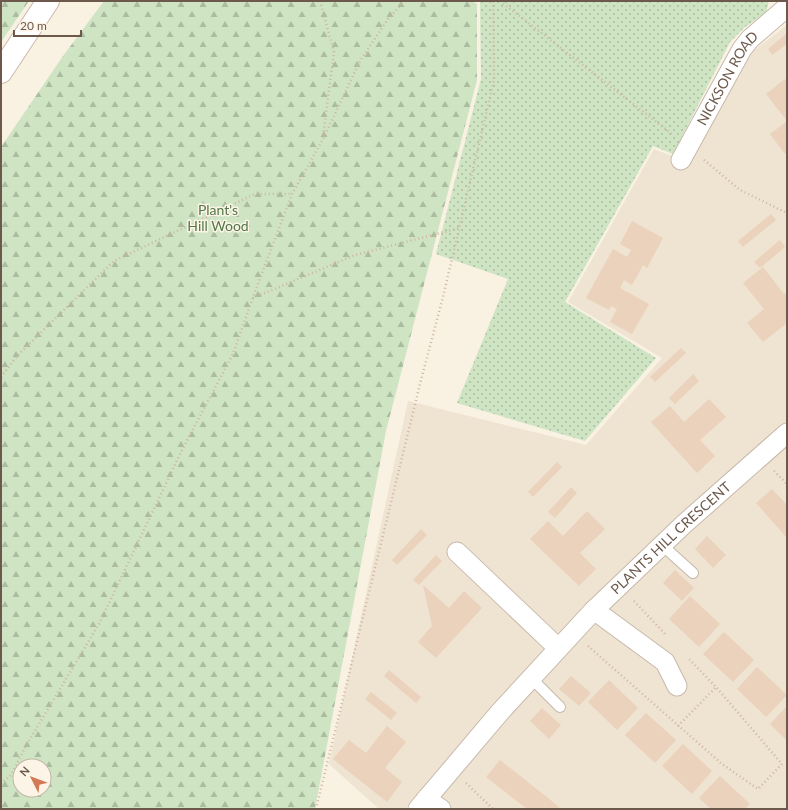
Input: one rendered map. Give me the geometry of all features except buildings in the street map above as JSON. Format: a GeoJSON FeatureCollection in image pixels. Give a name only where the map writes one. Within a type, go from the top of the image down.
{"type":"FeatureCollection","features":[{"type":"Feature","properties":{"kind":"main road"},"geometry":{"type":"LineString","coordinates":[[1,72],[48,1]]}},
{"type":"Feature","properties":{"kind":"street","name":"NICKSON ROAD"},"geometry":{"type":"LineString","coordinates":[[684,154],[742,49],[750,39],[787,7]]}},
{"type":"Feature","properties":{"kind":"street","name":"PLANTS HILL CRESCENT"},"geometry":{"type":"LineString","coordinates":[[428,806],[451,769],[500,712],[594,610],[662,545],[787,433]]}},
{"type":"Feature","properties":{"kind":"street"},"geometry":{"type":"LineString","coordinates":[[457,552],[558,648]]}},
{"type":"Feature","properties":{"kind":"street"},"geometry":{"type":"LineString","coordinates":[[594,610],[665,662],[676,686]]}},
{"type":"Feature","properties":{"kind":"lane"},"geometry":{"type":"LineString","coordinates":[[662,545],[693,573]]}},
{"type":"Feature","properties":{"kind":"lane"},"geometry":{"type":"LineString","coordinates":[[531,678],[560,706]]}},
{"type":"Feature","properties":{"kind":"path"},"geometry":{"type":"LineString","coordinates":[[320,1],[334,52],[323,138]]}},
{"type":"Feature","properties":{"kind":"path"},"geometry":{"type":"LineString","coordinates":[[1,784],[11,775],[27,744],[99,624],[183,448],[233,354],[292,194],[323,138],[360,62],[388,19],[405,1]]}},
{"type":"Feature","properties":{"kind":"path"},"geometry":{"type":"LineString","coordinates":[[316,809],[460,228],[494,80],[493,1]]}},
{"type":"Feature","properties":{"kind":"path"},"geometry":{"type":"LineString","coordinates":[[500,1],[684,154],[740,190],[787,213]]}},
{"type":"Feature","properties":{"kind":"path"},"geometry":{"type":"LineString","coordinates":[[1,377],[18,355],[114,261],[255,194],[292,194]]}},
{"type":"Feature","properties":{"kind":"path"},"geometry":{"type":"LineString","coordinates":[[253,298],[355,255],[460,228]]}},
{"type":"Feature","properties":{"kind":"path"},"geometry":{"type":"LineString","coordinates":[[678,726],[716,686]]}},
{"type":"Feature","properties":{"kind":"path"},"geometry":{"type":"LineString","coordinates":[[451,769],[494,809]]}},
{"type":"Feature","properties":{"kind":"shaded area"},"geometry":{"type":"Polygon","coordinates":[[[787,25],[787,809],[379,809],[329,764],[408,401],[586,445],[662,358],[568,302],[654,149],[690,163],[752,52],[787,25]]]}},
{"type":"Feature","properties":{"kind":"green space"},"geometry":{"type":"Polygon","coordinates":[[[1,1],[29,1],[1,42],[1,1]]]}},
{"type":"Feature","properties":{"kind":"green space","name":"Plant's Hill Wood"},"geometry":{"type":"Polygon","coordinates":[[[104,1],[472,1],[477,4],[477,80],[386,431],[315,809],[1,809],[1,147],[63,56],[104,1]]]}},
{"type":"Feature","properties":{"kind":"green space"},"geometry":{"type":"Polygon","coordinates":[[[480,1],[769,1],[766,13],[745,27],[730,42],[673,154],[653,146],[565,302],[656,358],[585,441],[457,403],[508,279],[436,254],[481,79],[480,1]]]}}]}
